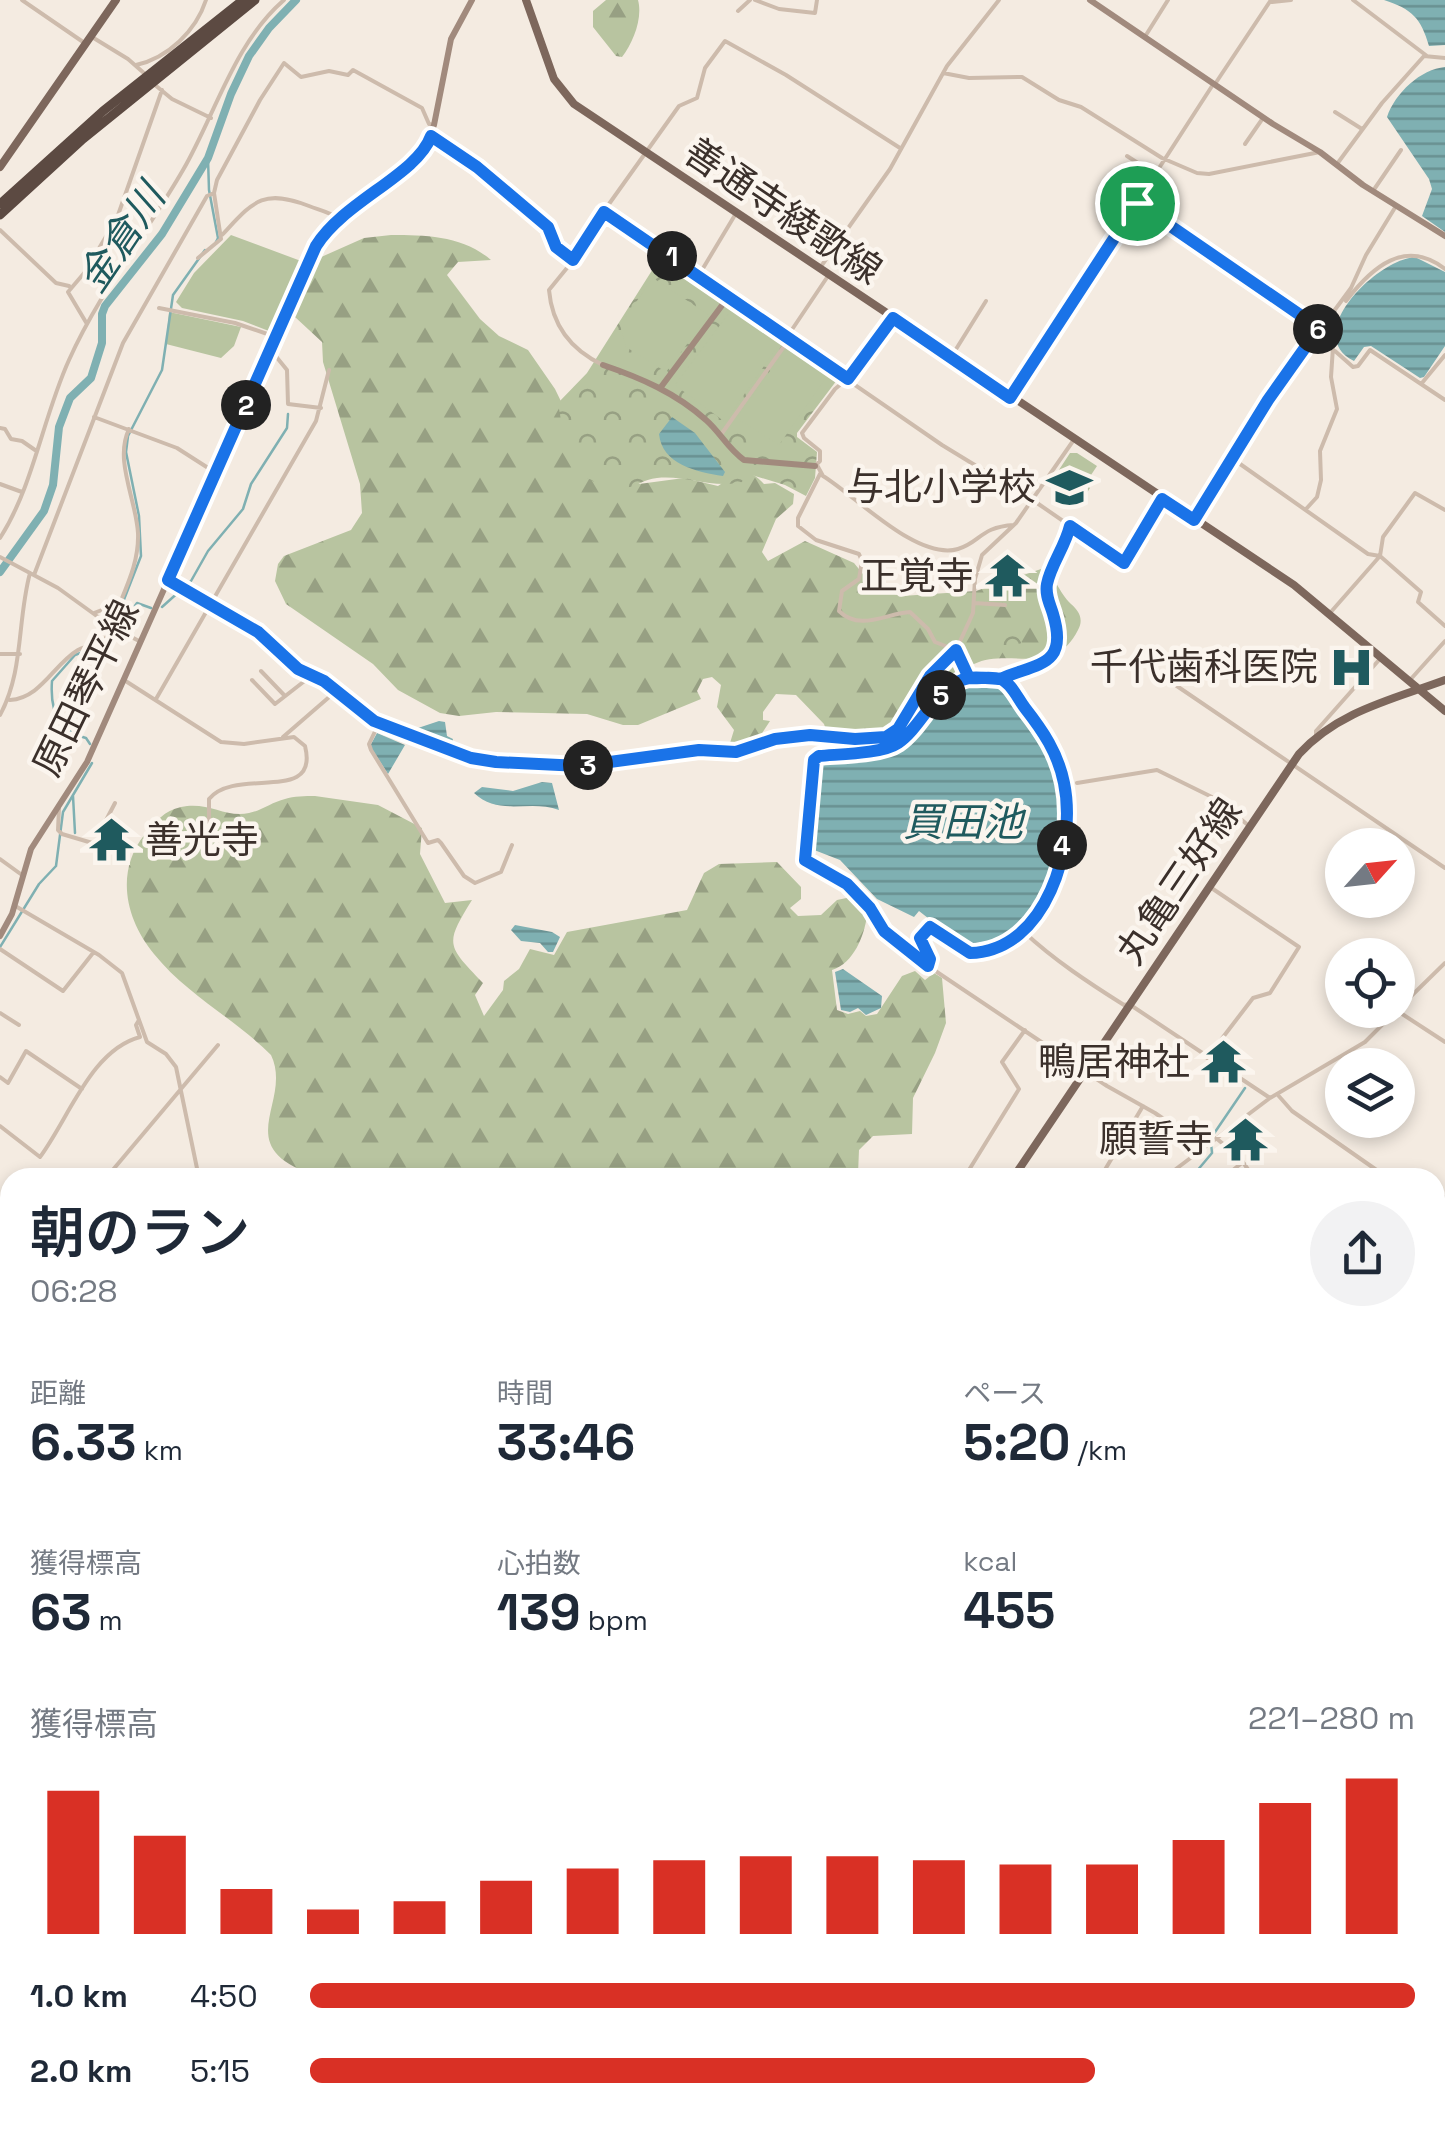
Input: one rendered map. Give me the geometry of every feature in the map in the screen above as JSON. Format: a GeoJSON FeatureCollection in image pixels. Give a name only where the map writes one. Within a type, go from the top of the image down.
{"type":"FeatureCollection","features":[{"type":"Feature","properties":{"kind":"highway"},"geometry":{"type":"LineString","coordinates":[[0,204],[243,0]]}},
{"type":"Feature","properties":{"kind":"highway"},"geometry":{"type":"LineString","coordinates":[[0,215],[150,79],[255,0]]}},
{"type":"Feature","properties":{"kind":"main road"},"geometry":{"type":"LineString","coordinates":[[0,167],[116,0]]}},
{"type":"Feature","properties":{"kind":"main road","name":"原田琴平線"},"geometry":{"type":"LineString","coordinates":[[0,936],[20,909],[22,874],[31,849],[87,762],[316,246],[338,218],[417,158],[431,136],[448,51],[472,0]]}},
{"type":"Feature","properties":{"kind":"main road","name":"善通寺綾歌線"},"geometry":{"type":"LineString","coordinates":[[526,0],[549,68],[560,91],[574,104],[1294,585],[1445,711]]}},
{"type":"Feature","properties":{"kind":"main road"},"geometry":{"type":"LineString","coordinates":[[1090,0],[1445,236]]}},
{"type":"Feature","properties":{"kind":"main road"},"geometry":{"type":"LineString","coordinates":[[660,388],[729,296]]}},
{"type":"Feature","properties":{"kind":"main road"},"geometry":{"type":"LineString","coordinates":[[603,365],[660,388],[703,417],[738,456],[753,462],[817,468]]}},
{"type":"Feature","properties":{"kind":"main road","name":"丸亀三好線"},"geometry":{"type":"LineString","coordinates":[[1019,1168],[1248,826],[1316,736],[1346,716],[1445,680]]}},
{"type":"Feature","properties":{"kind":"street"},"geometry":{"type":"LineString","coordinates":[[22,0],[136,65],[172,99],[211,118]]}},
{"type":"Feature","properties":{"kind":"street"},"geometry":{"type":"LineString","coordinates":[[136,65],[152,62],[189,33],[206,0]]}},
{"type":"Feature","properties":{"kind":"street"},"geometry":{"type":"LineString","coordinates":[[0,538],[22,492],[69,359],[164,203],[254,34],[284,0]]}},
{"type":"Feature","properties":{"kind":"street"},"geometry":{"type":"LineString","coordinates":[[738,11],[753,0],[779,9],[815,14],[817,0]]}},
{"type":"Feature","properties":{"kind":"street"},"geometry":{"type":"LineString","coordinates":[[820,269],[875,192],[943,72],[999,0]]}},
{"type":"Feature","properties":{"kind":"street"},"geometry":{"type":"LineString","coordinates":[[1146,36],[1168,0]]}},
{"type":"Feature","properties":{"kind":"street"},"geometry":{"type":"LineString","coordinates":[[1010,398],[1270,0],[1292,0]]}},
{"type":"Feature","properties":{"kind":"street"},"geometry":{"type":"LineString","coordinates":[[1353,0],[1427,56],[1445,58]]}},
{"type":"Feature","properties":{"kind":"street"},"geometry":{"type":"LineString","coordinates":[[1387,26],[1391,17]]}},
{"type":"Feature","properties":{"kind":"street"},"geometry":{"type":"LineString","coordinates":[[1400,33],[1405,24]]}},
{"type":"Feature","properties":{"kind":"street"},"geometry":{"type":"LineString","coordinates":[[603,365],[564,337],[548,290],[679,106],[697,98],[705,68],[725,41],[900,148]]}},
{"type":"Feature","properties":{"kind":"street"},"geometry":{"type":"LineString","coordinates":[[1337,164],[1382,103],[1427,56]]}},
{"type":"Feature","properties":{"kind":"street"},"geometry":{"type":"LineString","coordinates":[[0,716],[20,654],[24,596],[136,318],[284,64],[301,77],[328,71],[348,75],[353,70],[422,108],[428,124],[434,125]]}},
{"type":"Feature","properties":{"kind":"street"},"geometry":{"type":"LineString","coordinates":[[943,72],[956,77],[1031,80],[1058,100],[1081,108],[1165,159],[1197,173],[1209,174],[1320,152]]}},
{"type":"Feature","properties":{"kind":"street"},"geometry":{"type":"LineString","coordinates":[[88,324],[68,295],[86,272],[120,212],[162,90]]}},
{"type":"Feature","properties":{"kind":"street"},"geometry":{"type":"LineString","coordinates":[[1335,112],[1362,129]]}},
{"type":"Feature","properties":{"kind":"street"},"geometry":{"type":"LineString","coordinates":[[1245,144],[1264,118]]}},
{"type":"Feature","properties":{"kind":"street"},"geometry":{"type":"LineString","coordinates":[[431,136],[477,167],[548,227],[556,247],[573,260]]}},
{"type":"Feature","properties":{"kind":"street"},"geometry":{"type":"LineString","coordinates":[[1373,191],[1401,150]]}},
{"type":"Feature","properties":{"kind":"street"},"geometry":{"type":"LineString","coordinates":[[1127,156],[1155,174]]}},
{"type":"Feature","properties":{"kind":"street"},"geometry":{"type":"LineString","coordinates":[[211,194],[221,235]]}},
{"type":"Feature","properties":{"kind":"street"},"geometry":{"type":"LineString","coordinates":[[198,258],[218,243],[221,235],[256,201],[286,197],[338,218]]}},
{"type":"Feature","properties":{"kind":"street"},"geometry":{"type":"LineString","coordinates":[[1137,203],[1319,328]]}},
{"type":"Feature","properties":{"kind":"street"},"geometry":{"type":"LineString","coordinates":[[1194,520],[1268,400],[1351,288],[1397,205]]}},
{"type":"Feature","properties":{"kind":"street"},"geometry":{"type":"LineString","coordinates":[[604,212],[942,445],[1124,563],[1162,499]]}},
{"type":"Feature","properties":{"kind":"street"},"geometry":{"type":"LineString","coordinates":[[698,275],[736,213]]}},
{"type":"Feature","properties":{"kind":"street"},"geometry":{"type":"LineString","coordinates":[[0,230],[56,282],[72,287]]}},
{"type":"Feature","properties":{"kind":"street"},"geometry":{"type":"LineString","coordinates":[[1306,509],[1317,496],[1320,450],[1337,409],[1331,377],[1335,315],[1358,285],[1382,265],[1408,254],[1434,260],[1445,269]]}},
{"type":"Feature","properties":{"kind":"street"},"geometry":{"type":"LineString","coordinates":[[720,436],[790,338],[829,275]]}},
{"type":"Feature","properties":{"kind":"street"},"geometry":{"type":"LineString","coordinates":[[950,358],[986,301]]}},
{"type":"Feature","properties":{"kind":"street"},"geometry":{"type":"LineString","coordinates":[[160,308],[235,322],[276,337]]}},
{"type":"Feature","properties":{"kind":"street"},"geometry":{"type":"LineString","coordinates":[[893,318],[802,432],[820,451],[798,526],[816,540],[859,554],[862,561],[858,578],[842,591],[840,610],[850,619],[873,621],[910,612],[935,642],[956,650],[969,678]]}},
{"type":"Feature","properties":{"kind":"street"},"geometry":{"type":"LineString","coordinates":[[1333,347],[1337,356],[1353,367],[1370,350],[1445,400]]}},
{"type":"Feature","properties":{"kind":"street"},"geometry":{"type":"LineString","coordinates":[[270,349],[287,370],[288,404],[321,408]]}},
{"type":"Feature","properties":{"kind":"street"},"geometry":{"type":"LineString","coordinates":[[1422,382],[1445,355]]}},
{"type":"Feature","properties":{"kind":"street"},"geometry":{"type":"LineString","coordinates":[[156,699],[321,408],[330,370]]}},
{"type":"Feature","properties":{"kind":"street"},"geometry":{"type":"LineString","coordinates":[[94,416],[177,448],[216,473]]}},
{"type":"Feature","properties":{"kind":"street"},"geometry":{"type":"LineString","coordinates":[[0,428],[12,440],[22,441],[35,450]]}},
{"type":"Feature","properties":{"kind":"street"},"geometry":{"type":"LineString","coordinates":[[94,613],[120,603],[137,560],[138,532],[122,443],[131,430]]}},
{"type":"Feature","properties":{"kind":"street"},"geometry":{"type":"LineString","coordinates":[[168,580],[264,636],[298,669],[379,723],[482,761],[565,766],[699,750],[736,752],[775,739],[810,735],[879,738],[898,729],[930,676],[956,650],[974,604],[975,579],[982,555],[1014,526],[1073,440]]}},
{"type":"Feature","properties":{"kind":"street"},"geometry":{"type":"LineString","coordinates":[[1233,458],[1368,554],[1380,556],[1421,592],[1418,602],[1445,626]]}},
{"type":"Feature","properties":{"kind":"street"},"geometry":{"type":"LineString","coordinates":[[817,468],[888,525],[930,547],[956,550],[997,526],[1014,526]]}},
{"type":"Feature","properties":{"kind":"street"},"geometry":{"type":"LineString","coordinates":[[0,484],[22,492]]}},
{"type":"Feature","properties":{"kind":"street"},"geometry":{"type":"LineString","coordinates":[[1330,613],[1380,556],[1383,537],[1415,493],[1445,510]]}},
{"type":"Feature","properties":{"kind":"street"},"geometry":{"type":"LineString","coordinates":[[1070,526],[1047,586],[1058,637],[1056,651],[1041,665],[1000,679],[969,678],[944,692],[895,744],[814,760],[805,860],[847,884],[870,908],[884,931],[928,966],[1204,1146]]}},
{"type":"Feature","properties":{"kind":"street"},"geometry":{"type":"LineString","coordinates":[[0,557],[141,642]]}},
{"type":"Feature","properties":{"kind":"street"},"geometry":{"type":"LineString","coordinates":[[974,604],[1005,605]]}},
{"type":"Feature","properties":{"kind":"street"},"geometry":{"type":"LineString","coordinates":[[8,700],[24,698],[77,651],[103,643],[116,629]]}},
{"type":"Feature","properties":{"kind":"street"},"geometry":{"type":"LineString","coordinates":[[1410,680],[1445,641]]}},
{"type":"Feature","properties":{"kind":"street"},"geometry":{"type":"LineString","coordinates":[[0,654],[20,654]]}},
{"type":"Feature","properties":{"kind":"street"},"geometry":{"type":"LineString","coordinates":[[1316,736],[1316,731],[1382,658]]}},
{"type":"Feature","properties":{"kind":"street"},"geometry":{"type":"LineString","coordinates":[[261,671],[285,696]]}},
{"type":"Feature","properties":{"kind":"street"},"geometry":{"type":"LineString","coordinates":[[252,680],[275,704],[311,676]]}},
{"type":"Feature","properties":{"kind":"street"},"geometry":{"type":"LineString","coordinates":[[928,966],[930,959],[920,938],[930,927],[976,953],[1024,932],[1044,902],[1059,863],[1065,789],[1047,738],[1000,679]]}},
{"type":"Feature","properties":{"kind":"street"},"geometry":{"type":"LineString","coordinates":[[124,680],[229,744],[283,736],[294,737],[305,746],[309,764],[306,773],[292,780],[222,788],[209,799],[209,824]]}},
{"type":"Feature","properties":{"kind":"street"},"geometry":{"type":"LineString","coordinates":[[1168,680],[1445,868]]}},
{"type":"Feature","properties":{"kind":"street"},"geometry":{"type":"LineString","coordinates":[[283,736],[335,692]]}},
{"type":"Feature","properties":{"kind":"street"},"geometry":{"type":"LineString","coordinates":[[379,723],[369,744],[371,750],[428,842],[438,840],[468,880],[475,883],[501,872],[512,845]]}},
{"type":"Feature","properties":{"kind":"street"},"geometry":{"type":"LineString","coordinates":[[1078,783],[1157,770],[1223,803],[1248,826]]}},
{"type":"Feature","properties":{"kind":"street"},"geometry":{"type":"LineString","coordinates":[[58,808],[60,832],[100,845],[102,826],[115,802]]}},
{"type":"Feature","properties":{"kind":"street"},"geometry":{"type":"LineString","coordinates":[[0,860],[22,874]]}},
{"type":"Feature","properties":{"kind":"street"},"geometry":{"type":"LineString","coordinates":[[1206,1058],[1253,998],[1270,993],[1299,947],[1207,886]]}},
{"type":"Feature","properties":{"kind":"street"},"geometry":{"type":"LineString","coordinates":[[20,909],[122,973],[147,1042],[166,1054],[176,1067],[183,1089],[189,1144],[198,1168]]}},
{"type":"Feature","properties":{"kind":"street"},"geometry":{"type":"LineString","coordinates":[[1024,932],[1047,954],[1094,986],[1124,1005],[1129,1004],[1270,1098]]}},
{"type":"Feature","properties":{"kind":"street"},"geometry":{"type":"LineString","coordinates":[[0,949],[63,992],[93,953]]}},
{"type":"Feature","properties":{"kind":"street"},"geometry":{"type":"LineString","coordinates":[[1415,992],[1445,962]]}},
{"type":"Feature","properties":{"kind":"street"},"geometry":{"type":"LineString","coordinates":[[0,1013],[19,1025]]}},
{"type":"Feature","properties":{"kind":"street"},"geometry":{"type":"LineString","coordinates":[[0,1126],[40,1157],[83,1090],[120,1044],[140,1037],[136,1025],[139,1020]]}},
{"type":"Feature","properties":{"kind":"street"},"geometry":{"type":"LineString","coordinates":[[1415,1022],[1445,1042]]}},
{"type":"Feature","properties":{"kind":"street"},"geometry":{"type":"LineString","coordinates":[[1176,1168],[1270,1098],[1365,1042],[1379,1028]]}},
{"type":"Feature","properties":{"kind":"street"},"geometry":{"type":"LineString","coordinates":[[970,1168],[1019,1089],[1002,1062],[1025,1030]]}},
{"type":"Feature","properties":{"kind":"street"},"geometry":{"type":"LineString","coordinates":[[115,1168],[218,1044]]}},
{"type":"Feature","properties":{"kind":"street"},"geometry":{"type":"LineString","coordinates":[[0,1077],[8,1082],[26,1050],[83,1090]]}},
{"type":"Feature","properties":{"kind":"street"},"geometry":{"type":"LineString","coordinates":[[1277,1094],[1292,1111],[1374,1168]]}},
{"type":"Feature","properties":{"kind":"street"},"geometry":{"type":"LineString","coordinates":[[1106,1168],[1143,1106]]}},
{"type":"Feature","properties":{"kind":"street"},"geometry":{"type":"LineString","coordinates":[[1216,1138],[1247,1168]]}},
{"type":"Feature","properties":{"kind":"street"},"geometry":{"type":"LineString","coordinates":[[1236,1168],[1243,1162]]}},
{"type":"Feature","properties":{"kind":"green space"},"geometry":{"type":"Polygon","coordinates":[[[606,0],[638,0],[636,30],[622,57],[616,56],[593,27],[593,11],[606,0]]]}},
{"type":"Feature","properties":{"kind":"green space"},"geometry":{"type":"Polygon","coordinates":[[[231,235],[303,264],[274,333],[243,321],[182,308],[176,302],[194,273],[231,235]]]}},
{"type":"Feature","properties":{"kind":"green space"},"geometry":{"type":"Polygon","coordinates":[[[391,235],[457,242],[491,260],[458,262],[447,275],[480,319],[499,336],[528,350],[555,389],[571,422],[639,484],[684,478],[718,486],[746,472],[764,484],[775,483],[794,494],[793,504],[776,519],[762,552],[768,561],[805,541],[854,563],[875,589],[902,596],[976,591],[1044,568],[1078,612],[1078,630],[1057,653],[974,664],[909,720],[885,730],[827,733],[824,724],[796,695],[776,694],[763,712],[763,720],[770,721],[757,741],[736,748],[730,743],[734,730],[717,707],[721,685],[712,677],[703,679],[697,691],[701,699],[638,725],[623,725],[587,714],[496,712],[459,716],[440,713],[398,690],[373,664],[286,604],[275,581],[284,556],[351,530],[362,513],[360,484],[323,362],[322,342],[295,317],[319,258],[364,238],[391,235]]]}},
{"type":"Feature","properties":{"kind":"green space"},"geometry":{"type":"Polygon","coordinates":[[[663,253],[836,373],[837,380],[797,433],[817,452],[815,478],[806,496],[745,473],[742,482],[731,484],[657,478],[620,488],[583,476],[563,432],[558,403],[587,373],[663,253]]]}},
{"type":"Feature","properties":{"kind":"green space"},"geometry":{"type":"Polygon","coordinates":[[[653,278],[709,315],[666,372],[626,347],[620,325],[653,278]]]}},
{"type":"Feature","properties":{"kind":"green space"},"geometry":{"type":"Polygon","coordinates":[[[732,309],[780,343],[725,422],[675,385],[732,309]]]}},
{"type":"Feature","properties":{"kind":"green space"},"geometry":{"type":"Polygon","coordinates":[[[169,312],[241,327],[234,346],[221,358],[166,344],[169,312]]]}},
{"type":"Feature","properties":{"kind":"green space"},"geometry":{"type":"Polygon","coordinates":[[[786,349],[828,375],[779,445],[736,418],[786,349]]]}},
{"type":"Feature","properties":{"kind":"green space"},"geometry":{"type":"Polygon","coordinates":[[[1070,453],[1077,453],[1097,466],[1085,484],[1090,488],[1083,499],[1053,479],[1070,453]]]}},
{"type":"Feature","properties":{"kind":"green space"},"geometry":{"type":"Polygon","coordinates":[[[1004,629],[1022,643],[994,645],[988,637],[1004,629]]]}},
{"type":"Feature","properties":{"kind":"green space"},"geometry":{"type":"Polygon","coordinates":[[[300,796],[378,805],[422,828],[420,854],[445,903],[472,900],[457,927],[454,944],[456,952],[483,983],[475,995],[484,1016],[503,990],[504,981],[519,969],[530,949],[554,955],[567,932],[687,910],[704,873],[719,864],[777,862],[801,887],[801,899],[790,908],[798,916],[821,915],[837,900],[851,897],[867,916],[852,955],[832,970],[837,1010],[848,1014],[860,1011],[866,1016],[877,1014],[902,976],[915,971],[925,980],[934,973],[942,978],[946,1023],[913,1098],[912,1134],[873,1136],[859,1150],[858,1168],[292,1165],[276,1152],[269,1138],[276,1073],[271,1055],[181,982],[154,954],[130,910],[127,879],[136,848],[153,825],[170,811],[200,806],[240,814],[300,796]]]}},
{"type":"Feature","properties":{"kind":"water"},"geometry":{"type":"Polygon","coordinates":[[[1384,0],[1445,0],[1445,45],[1429,46],[1414,16],[1384,0]]]}},
{"type":"Feature","properties":{"kind":"water"},"geometry":{"type":"Polygon","coordinates":[[[1445,67],[1445,232],[1422,216],[1432,189],[1429,179],[1387,117],[1410,84],[1427,72],[1445,67]]]}},
{"type":"Feature","properties":{"kind":"water"},"geometry":{"type":"Polygon","coordinates":[[[1415,257],[1445,272],[1445,346],[1420,378],[1371,346],[1364,347],[1354,361],[1340,349],[1336,334],[1340,317],[1365,284],[1399,261],[1415,257]]]}},
{"type":"Feature","properties":{"kind":"water"},"geometry":{"type":"Polygon","coordinates":[[[672,417],[695,433],[725,472],[723,476],[682,465],[666,453],[659,434],[672,417]]]}},
{"type":"Feature","properties":{"kind":"water","name":"買田池"},"geometry":{"type":"Polygon","coordinates":[[[997,684],[1054,762],[1059,796],[1058,843],[1053,867],[1032,910],[997,940],[973,947],[919,911],[914,917],[877,899],[840,860],[809,848],[812,788],[821,758],[896,751],[947,699],[966,686],[997,684]]]}},
{"type":"Feature","properties":{"kind":"water"},"geometry":{"type":"Polygon","coordinates":[[[445,722],[452,743],[412,730],[445,722]]]}},
{"type":"Feature","properties":{"kind":"water"},"geometry":{"type":"Polygon","coordinates":[[[377,733],[405,745],[388,774],[370,746],[377,733]]]}},
{"type":"Feature","properties":{"kind":"water"},"geometry":{"type":"Polygon","coordinates":[[[552,783],[559,810],[494,804],[474,793],[482,787],[513,791],[552,783]]]}},
{"type":"Feature","properties":{"kind":"water"},"geometry":{"type":"Polygon","coordinates":[[[515,925],[560,937],[553,952],[540,943],[521,941],[511,930],[515,925]]]}},
{"type":"Feature","properties":{"kind":"water"},"geometry":{"type":"Polygon","coordinates":[[[843,969],[882,996],[881,1008],[866,1015],[858,1008],[850,1012],[841,1010],[835,972],[843,969]]]}},
{"type":"Feature","properties":{"kind":"waterway","name":"金倉川"},"geometry":{"type":"LineString","coordinates":[[0,572],[44,511],[53,485],[59,427],[70,398],[91,378],[102,343],[105,306],[162,234],[208,158],[249,56],[296,0]]}},
{"type":"Feature","properties":{"kind":"waterway"},"geometry":{"type":"LineString","coordinates":[[208,158],[216,242]]}},
{"type":"Feature","properties":{"kind":"waterway"},"geometry":{"type":"LineString","coordinates":[[90,744],[68,730],[57,717],[52,681],[75,655],[107,643],[141,556],[139,516],[126,452],[128,436],[162,370],[173,295],[205,250]]}},
{"type":"Feature","properties":{"kind":"waterway"},"geometry":{"type":"LineString","coordinates":[[162,607],[191,581],[208,551],[243,509],[251,484],[287,428],[288,414]]}},
{"type":"Feature","properties":{"kind":"waterway"},"geometry":{"type":"LineString","coordinates":[[108,643],[137,603],[151,608]]}},
{"type":"Feature","properties":{"kind":"waterway"},"geometry":{"type":"LineString","coordinates":[[0,947],[39,884],[56,866],[63,812],[92,763]]}},
{"type":"Feature","properties":{"kind":"waterway"},"geometry":{"type":"LineString","coordinates":[[73,796],[75,833]]}},
{"type":"Feature","properties":{"kind":"waterway"},"geometry":{"type":"LineString","coordinates":[[1213,1135],[1245,1088]]}},
{"type":"Feature","properties":{"kind":"waterway"},"geometry":{"type":"LineString","coordinates":[[1199,1168],[1212,1153],[1211,1143]]}},
{"type":"Feature","properties":{"kind":"place","name":"与北小学校"},"geometry":{"type":"Point","coordinates":[1069,487]}},
{"type":"Feature","properties":{"kind":"place","name":"正覚寺"},"geometry":{"type":"Point","coordinates":[1007,576]}},
{"type":"Feature","properties":{"kind":"place","name":"千代歯科医院"},"geometry":{"type":"Point","coordinates":[1351,667]}},
{"type":"Feature","properties":{"kind":"place","name":"善光寺"},"geometry":{"type":"Point","coordinates":[112,840]}},
{"type":"Feature","properties":{"kind":"place","name":"鴨居神社"},"geometry":{"type":"Point","coordinates":[1223,1062]}},
{"type":"Feature","properties":{"kind":"place","name":"願誓寺"},"geometry":{"type":"Point","coordinates":[1246,1139]}},
{"type":"Feature","properties":{"kind":"route"},"geometry":{"type":"LineString","coordinates":[[1137,203],[1010,398],[893,318],[848,379],[604,212],[573,260],[556,247],[548,227],[477,167],[431,136],[417,158],[339,216],[316,246],[168,580],[264,636],[298,669],[324,681],[374,721],[482,761],[580,766],[699,750],[736,752],[775,739],[810,735],[869,740],[886,737],[898,729],[930,676],[956,650],[969,678],[997,678],[1010,688],[1040,726],[1064,780],[1064,834],[1054,881],[1032,924],[997,946],[970,953],[930,927],[920,938],[930,959],[928,966],[884,931],[864,900],[847,884],[805,860],[814,760],[895,744],[944,692],[964,680],[969,678],[981,680],[997,678],[1000,679],[1050,659],[1058,637],[1047,586],[1070,526],[1124,563],[1162,499],[1194,520],[1268,400],[1319,328],[1137,203]]}}]}
